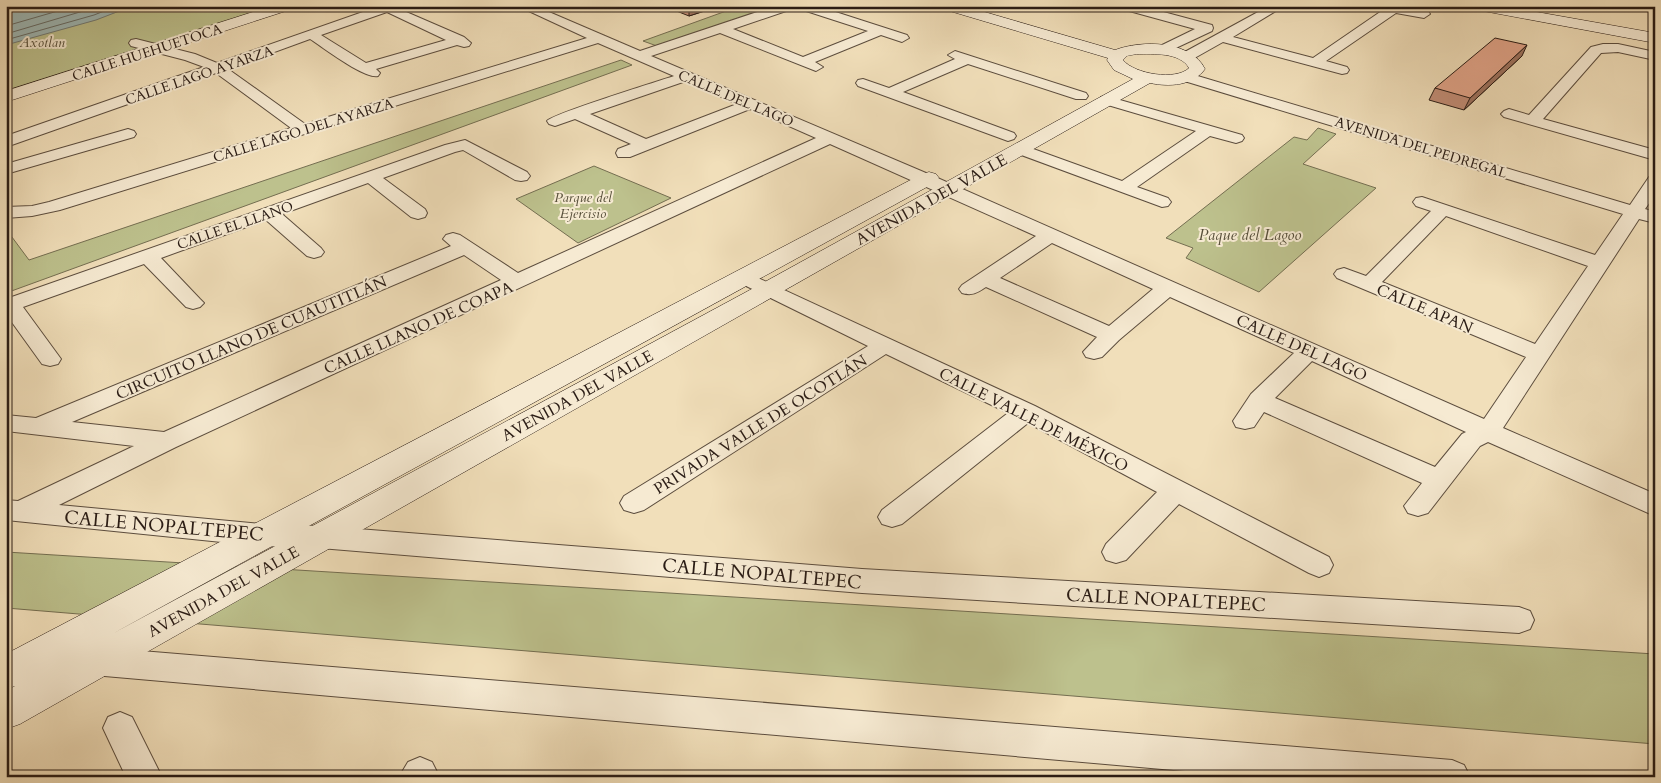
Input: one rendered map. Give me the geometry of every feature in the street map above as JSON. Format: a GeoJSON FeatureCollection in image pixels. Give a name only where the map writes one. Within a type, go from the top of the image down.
{"type":"FeatureCollection","features":[{"type":"Feature","properties":{"kind":"street"},"geometry":{"type":"LineString","coordinates":[[6,83],[252,6]]}},
{"type":"Feature","properties":{"kind":"street","name":"CALLE HUEHUETOCA"},"geometry":{"type":"LineString","coordinates":[[6,97],[287,6]]}},
{"type":"Feature","properties":{"kind":"street"},"geometry":{"type":"LineString","coordinates":[[638,56],[788,6]]}},
{"type":"Feature","properties":{"kind":"street"},"geometry":{"type":"LineString","coordinates":[[804,6],[902,38]]}},
{"type":"Feature","properties":{"kind":"street"},"geometry":{"type":"LineString","coordinates":[[948,6],[1129,64]]}},
{"type":"Feature","properties":{"kind":"street"},"geometry":{"type":"LineString","coordinates":[[978,6],[1167,80],[1191,75],[1196,65],[1186,57],[1164,50],[1150,49],[1129,64]]}},
{"type":"Feature","properties":{"kind":"street"},"geometry":{"type":"LineString","coordinates":[[1126,6],[1211,26],[1164,50]]}},
{"type":"Feature","properties":{"kind":"street"},"geometry":{"type":"LineString","coordinates":[[1186,57],[1278,6]]}},
{"type":"Feature","properties":{"kind":"street"},"geometry":{"type":"LineString","coordinates":[[1379,6],[1424,14]]}},
{"type":"Feature","properties":{"kind":"street"},"geometry":{"type":"LineString","coordinates":[[1478,6],[1655,38]]}},
{"type":"Feature","properties":{"kind":"street"},"geometry":{"type":"LineString","coordinates":[[312,35],[369,71],[464,43],[390,7]]}},
{"type":"Feature","properties":{"kind":"street","name":"CALLE LAGO AYARZA"},"geometry":{"type":"LineString","coordinates":[[6,142],[390,7]]}},
{"type":"Feature","properties":{"kind":"street","name":"CALLE DEL LAGO"},"geometry":{"type":"LineString","coordinates":[[526,7],[938,185],[1489,430],[1655,506]]}},
{"type":"Feature","properties":{"kind":"street"},"geometry":{"type":"LineString","coordinates":[[1316,63],[1393,9]]}},
{"type":"Feature","properties":{"kind":"street"},"geometry":{"type":"LineString","coordinates":[[722,29],[810,64],[880,31]]}},
{"type":"Feature","properties":{"kind":"street"},"geometry":{"type":"LineString","coordinates":[[1223,38],[1342,70]]}},
{"type":"Feature","properties":{"kind":"street","name":"CALLE LAGO DEL AYARZA"},"geometry":{"type":"LineString","coordinates":[[6,213],[32,212],[54,206],[597,39]]}},
{"type":"Feature","properties":{"kind":"street"},"geometry":{"type":"LineString","coordinates":[[136,42],[218,68],[304,130]]}},
{"type":"Feature","properties":{"kind":"street"},"geometry":{"type":"LineString","coordinates":[[1532,121],[1596,50],[1602,48],[1655,56]]}},
{"type":"Feature","properties":{"kind":"street"},"geometry":{"type":"LineString","coordinates":[[889,93],[961,57],[1093,98],[1236,138]]}},
{"type":"Feature","properties":{"kind":"street","name":"AVENIDA DEL VALLE"},"geometry":{"type":"LineString","coordinates":[[6,711],[320,537],[757,284],[1093,98],[1129,64]]}},
{"type":"Feature","properties":{"kind":"street","name":"AVENIDA DEL PEDREGAL"},"geometry":{"type":"LineString","coordinates":[[1191,75],[1647,210]]}},
{"type":"Feature","properties":{"kind":"street"},"geometry":{"type":"LineString","coordinates":[[555,120],[685,77]]}},
{"type":"Feature","properties":{"kind":"street"},"geometry":{"type":"LineString","coordinates":[[863,84],[1162,202]]}},
{"type":"Feature","properties":{"kind":"street"},"geometry":{"type":"LineString","coordinates":[[624,153],[750,104]]}},
{"type":"Feature","properties":{"kind":"street"},"geometry":{"type":"LineString","coordinates":[[6,169],[131,137],[105,108]]}},
{"type":"Feature","properties":{"kind":"street"},"geometry":{"type":"LineString","coordinates":[[574,114],[644,144]]}},
{"type":"Feature","properties":{"kind":"street"},"geometry":{"type":"LineString","coordinates":[[1509,114],[1655,155]]}},
{"type":"Feature","properties":{"kind":"street"},"geometry":{"type":"LineString","coordinates":[[1123,188],[1208,130]]}},
{"type":"Feature","properties":{"kind":"street","name":"CALLE LLANO DE COAPA"},"geometry":{"type":"LineString","coordinates":[[11,513],[830,138]]}},
{"type":"Feature","properties":{"kind":"street","name":"CALLE EL LLANO"},"geometry":{"type":"LineString","coordinates":[[8,305],[465,145],[521,176]]}},
{"type":"Feature","properties":{"kind":"street"},"geometry":{"type":"LineString","coordinates":[[370,177],[418,213]]}},
{"type":"Feature","properties":{"kind":"street"},"geometry":{"type":"LineString","coordinates":[[1418,506],[1471,440],[1489,430],[1601,264],[1647,210],[1655,181]]}},
{"type":"Feature","properties":{"kind":"street"},"geometry":{"type":"LineString","coordinates":[[1422,202],[1601,264]]}},
{"type":"Feature","properties":{"kind":"street","name":"CALLE APAN"},"geometry":{"type":"LineString","coordinates":[[1443,209],[1369,284],[1540,355]]}},
{"type":"Feature","properties":{"kind":"street"},"geometry":{"type":"LineString","coordinates":[[269,213],[314,252]]}},
{"type":"Feature","properties":{"kind":"street"},"geometry":{"type":"LineString","coordinates":[[1051,235],[977,284],[1111,335]]}},
{"type":"Feature","properties":{"kind":"street","name":"CIRCUITO LLANO DE CUAUTITLÁN"},"geometry":{"type":"LineString","coordinates":[[37,426],[458,243],[518,282]]}},
{"type":"Feature","properties":{"kind":"street"},"geometry":{"type":"LineString","coordinates":[[148,256],[193,303]]}},
{"type":"Feature","properties":{"kind":"street"},"geometry":{"type":"LineString","coordinates":[[1344,274],[1369,284]]}},
{"type":"Feature","properties":{"kind":"street","name":"AVENIDA DEL VALLE"},"geometry":{"type":"LineString","coordinates":[[6,673],[21,655],[757,284]]}},
{"type":"Feature","properties":{"kind":"street","name":"CALLE VALLE DE MÉXICO"},"geometry":{"type":"LineString","coordinates":[[757,284],[1026,412],[1319,565]]}},
{"type":"Feature","properties":{"kind":"street"},"geometry":{"type":"LineString","coordinates":[[1094,352],[1111,335],[1168,288]]}},
{"type":"Feature","properties":{"kind":"street"},"geometry":{"type":"LineString","coordinates":[[8,305],[50,359]]}},
{"type":"Feature","properties":{"kind":"street","name":"PRIVADA VALLE DE OCOTLÁN"},"geometry":{"type":"LineString","coordinates":[[634,503],[886,345]]}},
{"type":"Feature","properties":{"kind":"street"},"geometry":{"type":"LineString","coordinates":[[1245,421],[1259,400],[1310,350]]}},
{"type":"Feature","properties":{"kind":"street"},"geometry":{"type":"LineString","coordinates":[[1259,400],[1440,480]]}},
{"type":"Feature","properties":{"kind":"street"},"geometry":{"type":"LineString","coordinates":[[892,517],[1026,412]]}},
{"type":"Feature","properties":{"kind":"street","name":"CIRCUITO LLANO DE CUAUTITLÁN"},"geometry":{"type":"LineString","coordinates":[[6,423],[167,441]]}},
{"type":"Feature","properties":{"kind":"street"},"geometry":{"type":"LineString","coordinates":[[1116,552],[1175,491]]}},
{"type":"Feature","properties":{"kind":"street","name":"CALLE NOPALTEPEC"},"geometry":{"type":"LineString","coordinates":[[11,513],[262,535],[320,537],[862,581],[1519,620]]}},
{"type":"Feature","properties":{"kind":"street"},"geometry":{"type":"LineString","coordinates":[[21,655],[1452,777]]}},
{"type":"Feature","properties":{"kind":"street"},"geometry":{"type":"LineString","coordinates":[[120,728],[144,777]]}},
{"type":"Feature","properties":{"kind":"green space","name":"Axotlan"},"geometry":{"type":"Polygon","coordinates":[[[6,6],[276,6],[6,91],[6,6]]]}},
{"type":"Feature","properties":{"kind":"green space"},"geometry":{"type":"Polygon","coordinates":[[[740,6],[776,6],[657,46],[643,41],[740,6]]]}},
{"type":"Feature","properties":{"kind":"green space"},"geometry":{"type":"Polygon","coordinates":[[[621,60],[632,65],[6,293],[6,229],[29,260],[621,60]]]}},
{"type":"Feature","properties":{"kind":"green space","name":"Paque del Lagoo"},"geometry":{"type":"Polygon","coordinates":[[[1318,128],[1336,134],[1303,164],[1376,188],[1259,292],[1186,258],[1193,248],[1166,238],[1294,137],[1307,140],[1318,128]]]}},
{"type":"Feature","properties":{"kind":"green space","name":"Parque del Ejercisio"},"geometry":{"type":"Polygon","coordinates":[[[594,166],[671,198],[578,243],[516,199],[594,166]]]}},
{"type":"Feature","properties":{"kind":"green space"},"geometry":{"type":"Polygon","coordinates":[[[6,552],[1655,654],[1655,744],[6,608],[6,552]]]}},
{"type":"Feature","properties":{"kind":"water"},"geometry":{"type":"Polygon","coordinates":[[[6,6],[123,6],[122,10],[96,20],[6,45],[6,6]]]}},
{"type":"Feature","properties":{"kind":"building"},"geometry":{"type":"Polygon","coordinates":[[[683,6],[696,6],[689,9],[683,6]]]}},
{"type":"Feature","properties":{"kind":"building"},"geometry":{"type":"Polygon","coordinates":[[[1495,38],[1527,45],[1470,98],[1435,88],[1495,38]]]}}]}
